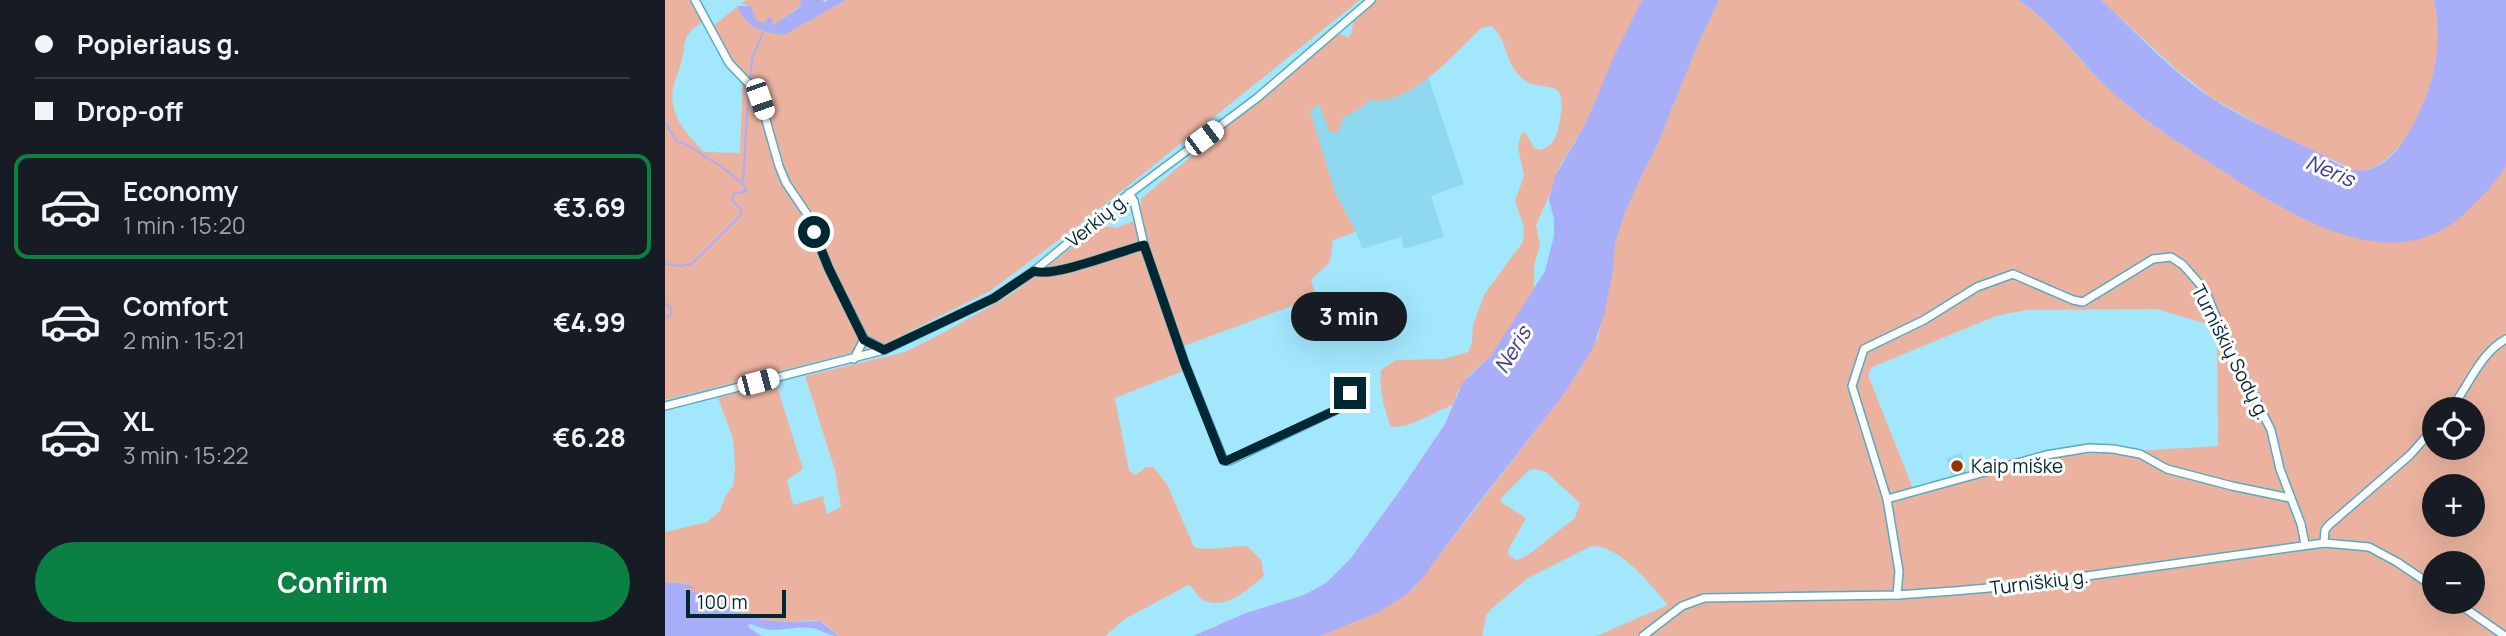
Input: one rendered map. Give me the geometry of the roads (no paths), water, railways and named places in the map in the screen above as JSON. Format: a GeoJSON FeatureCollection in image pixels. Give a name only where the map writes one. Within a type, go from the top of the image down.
{"type":"FeatureCollection","features":[{"type":"Feature","properties":{"kind":"street"},"geometry":{"type":"LineString","coordinates":[[695,0],[729,64],[760,99],[782,175],[807,214],[829,269],[864,340],[884,350]]}},
{"type":"Feature","properties":{"kind":"street","name":"Verkių g."},"geometry":{"type":"LineString","coordinates":[[665,406],[884,350],[994,298],[1034,271],[1129,193],[1257,98],[1371,0]]}},
{"type":"Feature","properties":{"kind":"street"},"geometry":{"type":"LineString","coordinates":[[1129,193],[1134,201],[1144,245],[1185,364],[1223,460],[1229,461],[1336,410],[1350,393]]}},
{"type":"Feature","properties":{"kind":"street"},"geometry":{"type":"LineString","coordinates":[[1034,271],[1037,273],[1060,270],[1144,245]]}},
{"type":"Feature","properties":{"kind":"street","name":"Turniškių Sodų g."},"geometry":{"type":"LineString","coordinates":[[1897,595],[1899,570],[1887,499],[1852,386],[1864,349],[1924,320],[1977,287],[2013,274],[2083,302],[2153,259],[2166,257],[2183,265],[2205,290],[2252,396],[2271,430],[2305,544]]}},
{"type":"Feature","properties":{"kind":"street"},"geometry":{"type":"LineString","coordinates":[[2460,397],[2487,353],[2506,339]]}},
{"type":"Feature","properties":{"kind":"street"},"geometry":{"type":"LineString","coordinates":[[854,359],[864,340]]}},
{"type":"Feature","properties":{"kind":"street"},"geometry":{"type":"LineString","coordinates":[[2324,543],[2325,530],[2329,525],[2422,442]]}},
{"type":"Feature","properties":{"kind":"street"},"geometry":{"type":"LineString","coordinates":[[1887,499],[2046,455],[2089,448],[2140,454],[2167,469],[2290,498]]}},
{"type":"Feature","properties":{"kind":"street","name":"Turniškių g."},"geometry":{"type":"LineString","coordinates":[[1643,636],[1682,606],[1703,598],[1897,595],[2022,585],[2305,544],[2346,543],[2369,547],[2422,579]]}},
{"type":"Feature","properties":{"kind":"street"},"geometry":{"type":"LineString","coordinates":[[2473,614],[2504,636]]}},
{"type":"Feature","properties":{"kind":"water"},"geometry":{"type":"Polygon","coordinates":[[[801,0],[846,0],[784,35],[755,28],[745,19],[738,6],[751,6],[756,20],[764,23],[769,17],[773,20],[772,26],[799,8],[801,0]]]}},
{"type":"Feature","properties":{"kind":"water","name":"Neris"},"geometry":{"type":"Polygon","coordinates":[[[1642,0],[1719,0],[1656,148],[1624,215],[1615,244],[1613,271],[1604,315],[1593,348],[1564,394],[1421,580],[1406,595],[1379,612],[1320,636],[1193,636],[1246,613],[1304,595],[1326,583],[1351,558],[1401,489],[1445,424],[1463,382],[1491,356],[1545,271],[1554,236],[1554,219],[1549,200],[1555,176],[1585,125],[1615,54],[1642,0]]]}},
{"type":"Feature","properties":{"kind":"water","name":"Neris"},"geometry":{"type":"Polygon","coordinates":[[[2018,0],[2101,0],[2164,60],[2204,93],[2259,125],[2340,165],[2359,171],[2382,164],[2395,152],[2421,108],[2432,78],[2437,48],[2434,0],[2506,0],[2506,164],[2492,185],[2469,209],[2457,220],[2428,236],[2397,242],[2365,240],[2333,231],[2270,200],[2149,122],[2112,92],[2044,20],[2018,0]]]}},
{"type":"Feature","properties":{"kind":"water"},"geometry":{"type":"Polygon","coordinates":[[[665,582],[690,586],[697,589],[682,588],[764,620],[820,621],[838,636],[812,628],[775,630],[751,624],[748,625],[749,628],[762,636],[665,636],[665,582]]]}},
{"type":"Feature","properties":{"kind":"waterway"},"geometry":{"type":"LineString","coordinates":[[750,81],[752,59],[763,32]]}},
{"type":"Feature","properties":{"kind":"waterway"},"geometry":{"type":"LineString","coordinates":[[743,182],[749,86]]}},
{"type":"Feature","properties":{"kind":"waterway"},"geometry":{"type":"LineString","coordinates":[[665,122],[677,142],[684,143],[719,165],[747,191],[733,194],[733,201],[741,208],[740,216],[692,264],[665,264]]}},
{"type":"Feature","properties":{"kind":"waterway"},"geometry":{"type":"LineString","coordinates":[[665,303],[672,309],[670,316],[665,317]]}},
{"type":"Feature","properties":{"kind":"place","name":"Kaip miške"},"geometry":{"type":"Point","coordinates":[1957,466]}}]}
